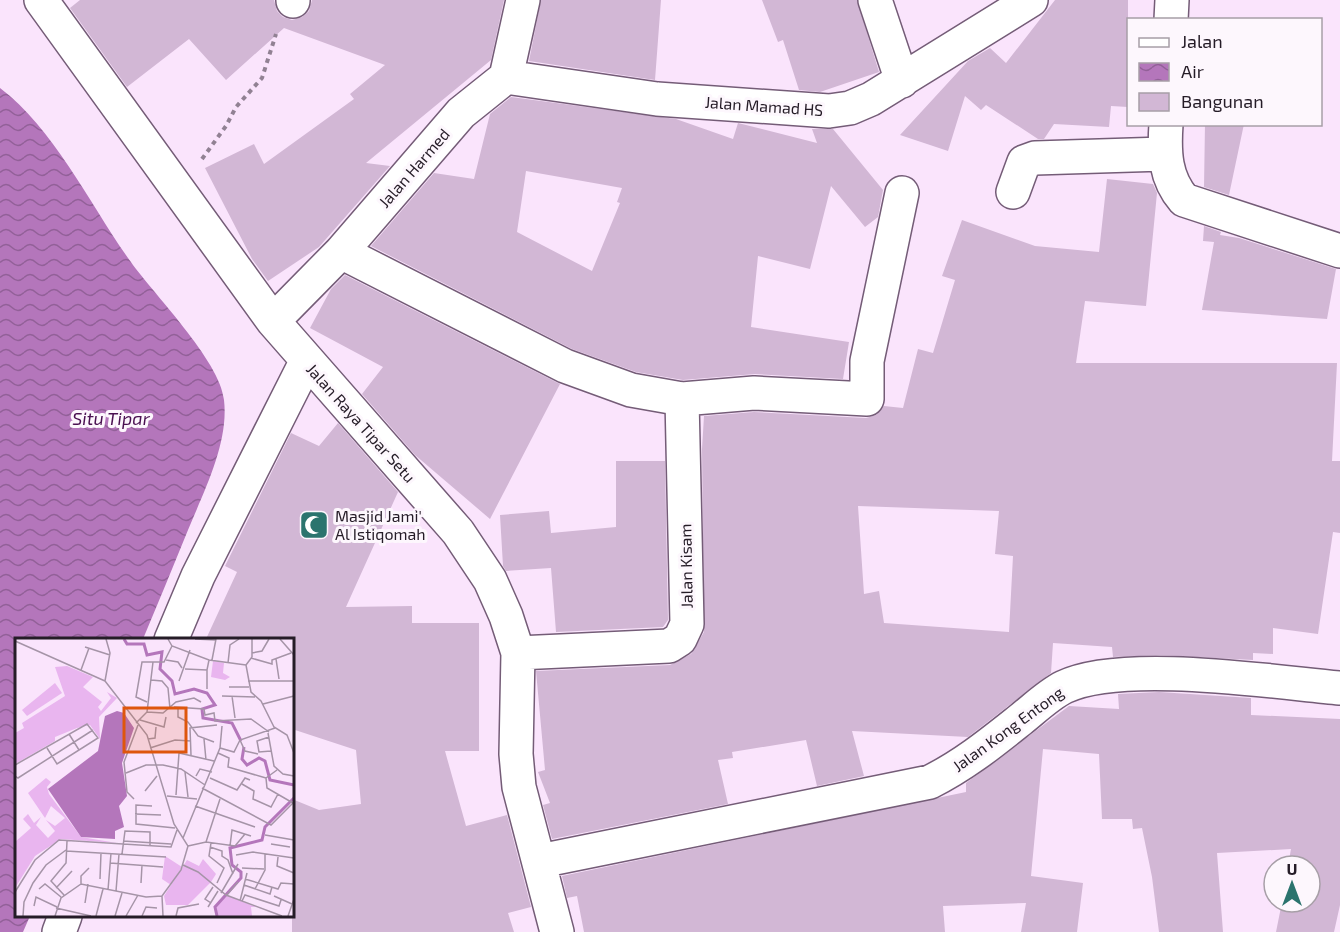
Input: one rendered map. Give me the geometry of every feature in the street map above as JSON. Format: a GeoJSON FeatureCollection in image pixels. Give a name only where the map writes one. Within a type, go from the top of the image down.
{"type":"FeatureCollection","features":[{"type":"Feature","properties":{"kind":"street","name":"Jalan Raya Tipar Setu"},"geometry":{"type":"LineString","coordinates":[[41,0],[273,321],[306,362],[458,532],[490,580],[506,616],[518,653],[518,776],[526,819],[540,861],[555,931]]}},
{"type":"Feature","properties":{"kind":"street"},"geometry":{"type":"LineString","coordinates":[[506,77],[523,0]]}},
{"type":"Feature","properties":{"kind":"street"},"geometry":{"type":"LineString","coordinates":[[875,0],[902,81]]}},
{"type":"Feature","properties":{"kind":"street","name":"Jalan Mamad HS"},"geometry":{"type":"LineString","coordinates":[[506,77],[657,99],[829,111],[850,108],[902,81],[992,11],[1030,0]]}},
{"type":"Feature","properties":{"kind":"street"},"geometry":{"type":"LineString","coordinates":[[1171,18],[1172,0]]}},
{"type":"Feature","properties":{"kind":"street","name":"Jalan Harmed"},"geometry":{"type":"LineString","coordinates":[[273,321],[341,252],[461,112],[506,77]]}},
{"type":"Feature","properties":{"kind":"street"},"geometry":{"type":"LineString","coordinates":[[1013,192],[1024,162],[1035,158],[1165,139],[1174,188],[1184,200],[1340,251]]}},
{"type":"Feature","properties":{"kind":"street"},"geometry":{"type":"LineString","coordinates":[[341,252],[565,366],[631,390],[682,399],[754,393],[867,399],[867,361],[902,193]]}},
{"type":"Feature","properties":{"kind":"street"},"geometry":{"type":"LineString","coordinates":[[171,638],[198,576],[306,362]]}},
{"type":"Feature","properties":{"kind":"street","name":"Jalan Kisam"},"geometry":{"type":"LineString","coordinates":[[518,653],[669,646],[680,639],[687,624],[682,399]]}},
{"type":"Feature","properties":{"kind":"street","name":"Jalan Kong Entong"},"geometry":{"type":"LineString","coordinates":[[540,861],[930,782],[963,765],[1064,687],[1097,677],[1138,674],[1215,677],[1340,688]]}},
{"type":"Feature","properties":{"kind":"street"},"geometry":{"type":"LineString","coordinates":[[59,932],[64,917]]}},
{"type":"Feature","properties":{"kind":"path"},"geometry":{"type":"LineString","coordinates":[[175,185],[195,170],[226,126],[236,107],[262,78],[279,23],[293,1]]}},
{"type":"Feature","properties":{"kind":"water","name":"Situ Tipar"},"geometry":{"type":"Polygon","coordinates":[[[0,88],[37,124],[54,145],[128,258],[198,347],[220,384],[225,416],[214,467],[143,638],[15,638],[15,917],[30,917],[23,932],[0,932],[0,88]]]}},
{"type":"Feature","properties":{"kind":"building"},"geometry":{"type":"Polygon","coordinates":[[[80,0],[274,0],[277,11],[283,17],[292,20],[302,17],[309,11],[312,0],[504,0],[491,60],[366,163],[390,166],[319,247],[268,281],[252,259],[205,168],[254,144],[264,164],[354,99],[350,94],[385,65],[284,28],[226,80],[189,39],[127,87],[70,8],[80,0]]]}},
{"type":"Feature","properties":{"kind":"building"},"geometry":{"type":"Polygon","coordinates":[[[541,0],[661,0],[655,80],[529,61],[541,0]]]}},
{"type":"Feature","properties":{"kind":"building"},"geometry":{"type":"Polygon","coordinates":[[[762,0],[857,0],[879,72],[820,92],[799,90],[783,40],[778,42],[762,0]]]}},
{"type":"Feature","properties":{"kind":"building"},"geometry":{"type":"Polygon","coordinates":[[[1055,0],[1128,0],[1127,107],[1111,106],[1109,127],[1054,124],[1044,139],[1038,139],[986,105],[981,110],[965,96],[948,151],[900,135],[968,61],[990,48],[1006,63],[1055,0]]]}},
{"type":"Feature","properties":{"kind":"building"},"geometry":{"type":"Polygon","coordinates":[[[511,97],[676,119],[733,139],[738,123],[817,143],[812,129],[833,129],[883,190],[878,217],[865,227],[831,186],[810,269],[758,256],[751,327],[849,342],[843,379],[755,374],[683,380],[636,372],[572,349],[371,246],[434,173],[474,179],[490,114],[511,97]],[[526,171],[517,232],[592,271],[620,203],[617,202],[622,188],[526,171]]]}},
{"type":"Feature","properties":{"kind":"building"},"geometry":{"type":"Polygon","coordinates":[[[1205,126],[1244,126],[1229,195],[1204,187],[1205,126]]]}},
{"type":"Feature","properties":{"kind":"building"},"geometry":{"type":"Polygon","coordinates":[[[1107,179],[1153,184],[1157,193],[1146,306],[1085,301],[1076,363],[1337,363],[1332,461],[1340,461],[1340,533],[1333,532],[1318,634],[1273,628],[1273,654],[1253,653],[1253,660],[1160,655],[1113,657],[1112,647],[1053,643],[1051,673],[968,737],[852,731],[864,776],[817,786],[806,740],[732,752],[733,758],[718,760],[728,804],[552,839],[543,805],[550,803],[538,772],[545,770],[536,671],[670,665],[691,654],[704,632],[702,449],[704,416],[754,412],[866,418],[876,415],[884,406],[903,408],[918,349],[933,353],[955,280],[942,276],[962,220],[1035,246],[1099,252],[1107,179]],[[858,506],[864,594],[879,591],[884,623],[1009,632],[1013,556],[995,554],[999,511],[858,506]]]}},
{"type":"Feature","properties":{"kind":"building"},"geometry":{"type":"Polygon","coordinates":[[[1204,226],[1221,232],[1220,235],[1239,238],[1336,269],[1327,319],[1202,310],[1214,242],[1203,241],[1204,226]]]}},
{"type":"Feature","properties":{"kind":"building"},"geometry":{"type":"Polygon","coordinates":[[[345,275],[560,384],[490,519],[415,455],[362,394],[383,367],[310,328],[331,289],[345,275]]]}},
{"type":"Feature","properties":{"kind":"building"},"geometry":{"type":"Polygon","coordinates":[[[338,423],[398,492],[346,607],[412,606],[412,623],[479,623],[479,751],[445,751],[466,826],[507,815],[531,907],[508,913],[514,932],[292,932],[294,800],[319,810],[361,804],[356,750],[294,730],[294,638],[206,638],[237,572],[225,566],[291,433],[319,446],[338,423]]]}},
{"type":"Feature","properties":{"kind":"building"},"geometry":{"type":"Polygon","coordinates":[[[616,461],[665,461],[668,620],[663,627],[556,632],[551,568],[506,571],[503,566],[500,515],[549,511],[551,533],[616,527],[616,461]]]}},
{"type":"Feature","properties":{"kind":"building"},"geometry":{"type":"Polygon","coordinates":[[[1159,692],[1251,698],[1251,715],[1340,719],[1340,905],[1334,932],[1276,932],[1280,914],[1322,914],[1322,854],[1290,854],[1291,849],[1217,853],[1223,932],[1159,932],[1152,877],[1142,828],[1133,829],[1132,819],[1102,819],[1099,754],[1043,749],[1031,876],[1083,883],[1077,932],[1021,932],[1026,903],[943,906],[945,932],[584,932],[577,896],[567,898],[562,876],[966,792],[966,783],[1069,706],[1119,709],[1118,694],[1159,692]]]}},
{"type":"Feature","properties":{"kind":"place","name":"Masjid Jami' Al Istiqomah"},"geometry":{"type":"Point","coordinates":[314,525]}}]}
